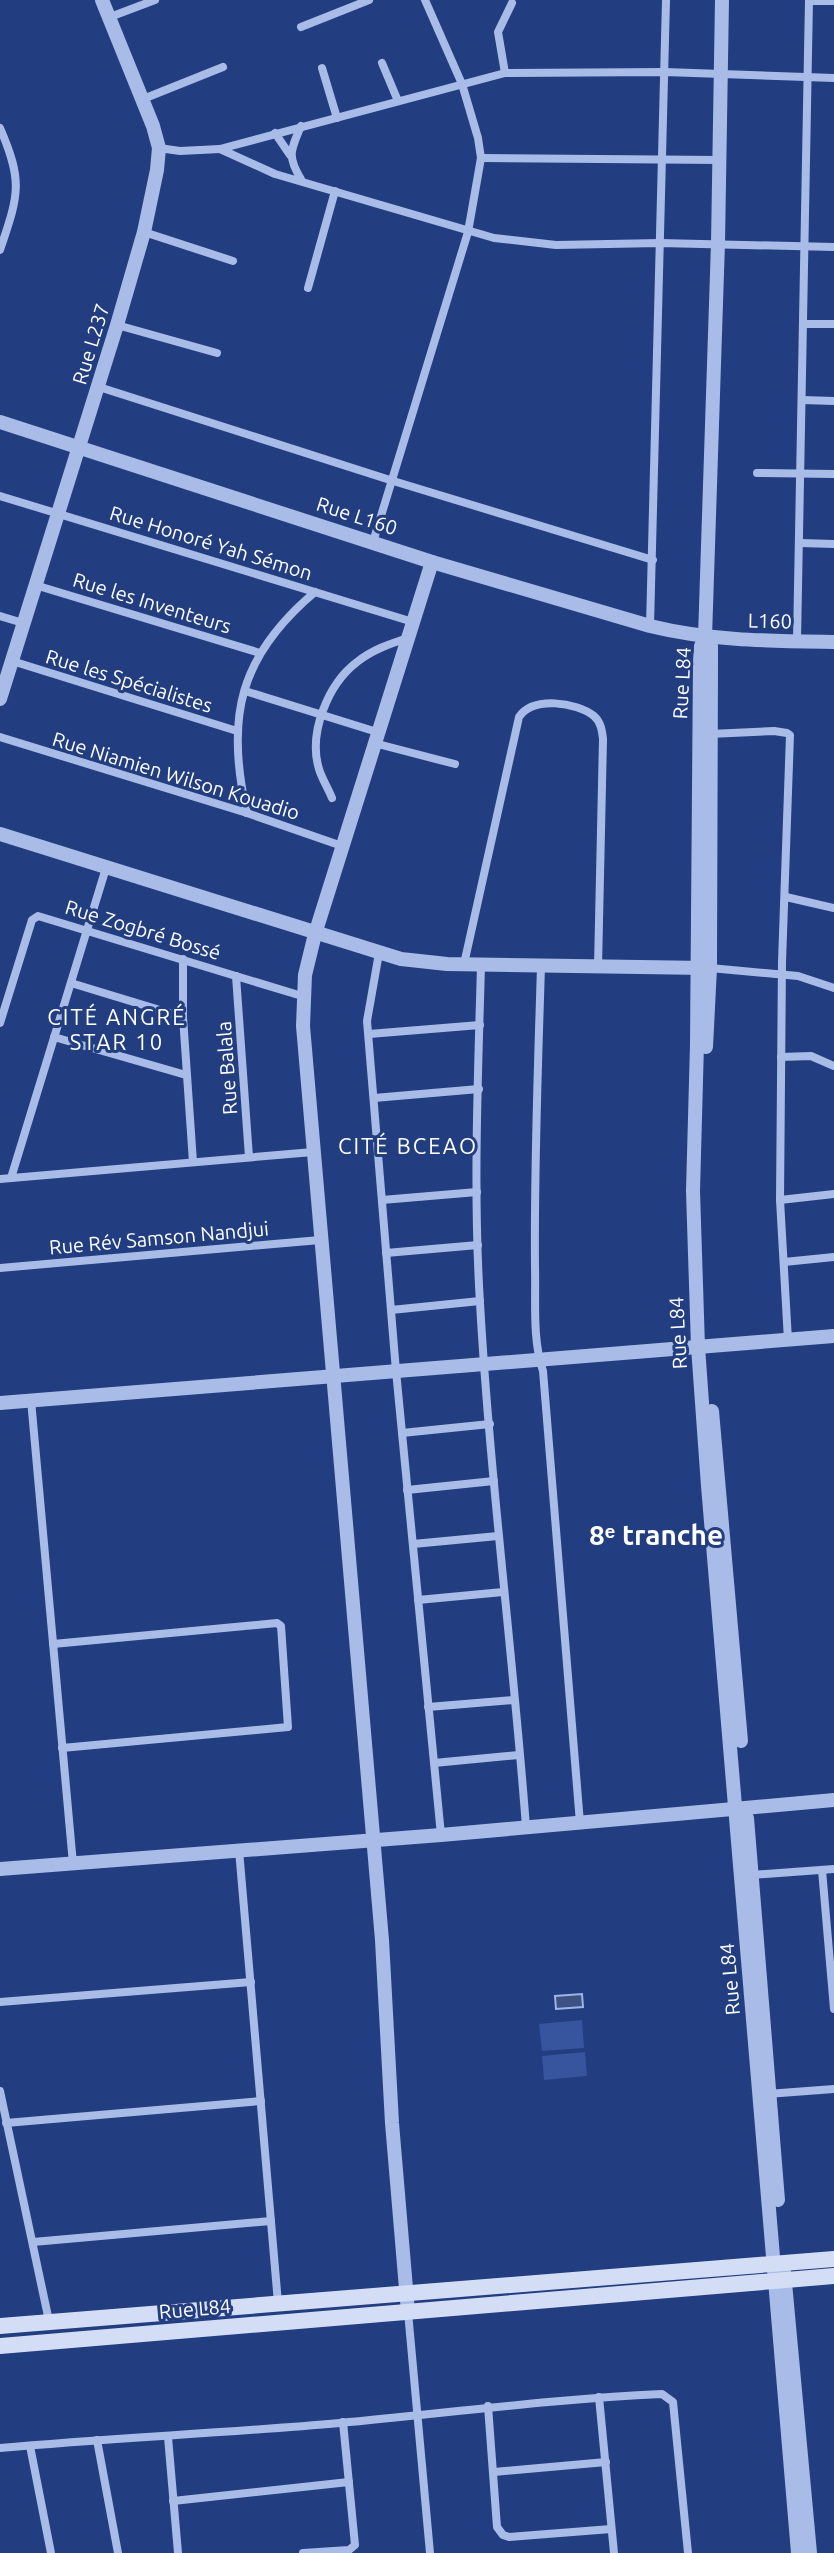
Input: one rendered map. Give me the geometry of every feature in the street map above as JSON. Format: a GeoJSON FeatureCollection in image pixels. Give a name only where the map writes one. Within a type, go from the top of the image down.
{"type":"FeatureCollection","features":[{"type":"Feature","properties":{"kind":"main road","name":"Rue L84"},"geometry":{"type":"LineString","coordinates":[[0,2346],[408,2312],[779,2272],[834,2259]]}},
{"type":"Feature","properties":{"kind":"main road","name":"Rue L84"},"geometry":{"type":"LineString","coordinates":[[0,2326],[406,2292],[779,2272],[834,2276]]}},
{"type":"Feature","properties":{"kind":"street","name":"Rue L237"},"geometry":{"type":"LineString","coordinates":[[0,699],[99,387],[153,198],[159,148],[143,99],[102,0]]}},
{"type":"Feature","properties":{"kind":"street"},"geometry":{"type":"LineString","coordinates":[[110,17],[155,0]]}},
{"type":"Feature","properties":{"kind":"street"},"geometry":{"type":"LineString","coordinates":[[301,27],[369,0]]}},
{"type":"Feature","properties":{"kind":"street"},"geometry":{"type":"LineString","coordinates":[[373,542],[468,232],[481,158],[462,84],[425,0]]}},
{"type":"Feature","properties":{"kind":"street"},"geometry":{"type":"LineString","coordinates":[[650,626],[666,0]]}},
{"type":"Feature","properties":{"kind":"street"},"geometry":{"type":"LineString","coordinates":[[705,637],[718,243],[722,0]]}},
{"type":"Feature","properties":{"kind":"street"},"geometry":{"type":"LineString","coordinates":[[797,641],[809,0],[834,1]]}},
{"type":"Feature","properties":{"kind":"street"},"geometry":{"type":"LineString","coordinates":[[505,73],[498,32],[512,3]]}},
{"type":"Feature","properties":{"kind":"street"},"geometry":{"type":"LineString","coordinates":[[382,63],[398,101]]}},
{"type":"Feature","properties":{"kind":"street"},"geometry":{"type":"LineString","coordinates":[[143,99],[223,67]]}},
{"type":"Feature","properties":{"kind":"street"},"geometry":{"type":"LineString","coordinates":[[322,68],[337,118]]}},
{"type":"Feature","properties":{"kind":"street"},"geometry":{"type":"LineString","coordinates":[[159,148],[180,151],[220,149],[505,73],[665,72],[834,78]]}},
{"type":"Feature","properties":{"kind":"street"},"geometry":{"type":"LineString","coordinates":[[275,174],[291,158],[301,126]]}},
{"type":"Feature","properties":{"kind":"street"},"geometry":{"type":"LineString","coordinates":[[0,128],[17,182],[0,250]]}},
{"type":"Feature","properties":{"kind":"street"},"geometry":{"type":"LineString","coordinates":[[275,133],[303,182]]}},
{"type":"Feature","properties":{"kind":"street"},"geometry":{"type":"LineString","coordinates":[[220,149],[275,174],[468,232],[556,245],[718,243],[834,247]]}},
{"type":"Feature","properties":{"kind":"street"},"geometry":{"type":"LineString","coordinates":[[481,158],[720,160]]}},
{"type":"Feature","properties":{"kind":"street"},"geometry":{"type":"LineString","coordinates":[[308,288],[335,191]]}},
{"type":"Feature","properties":{"kind":"street"},"geometry":{"type":"LineString","coordinates":[[144,232],[233,261]]}},
{"type":"Feature","properties":{"kind":"street"},"geometry":{"type":"LineString","coordinates":[[804,324],[834,324]]}},
{"type":"Feature","properties":{"kind":"street"},"geometry":{"type":"LineString","coordinates":[[117,325],[217,353]]}},
{"type":"Feature","properties":{"kind":"street"},"geometry":{"type":"LineString","coordinates":[[99,387],[653,560]]}},
{"type":"Feature","properties":{"kind":"street"},"geometry":{"type":"LineString","coordinates":[[802,400],[834,401]]}},
{"type":"Feature","properties":{"kind":"street","name":"Rue L160"},"geometry":{"type":"LineString","coordinates":[[0,422],[432,562],[650,626],[705,637]]}},
{"type":"Feature","properties":{"kind":"street"},"geometry":{"type":"LineString","coordinates":[[757,473],[834,474]]}},
{"type":"Feature","properties":{"kind":"street","name":"Rue Honoré Yah Sémon"},"geometry":{"type":"LineString","coordinates":[[0,496],[413,622]]}},
{"type":"Feature","properties":{"kind":"street"},"geometry":{"type":"LineString","coordinates":[[800,543],[834,544]]}},
{"type":"Feature","properties":{"kind":"street"},"geometry":{"type":"LineString","coordinates":[[430,2553],[416,2415],[373,1841],[320,1240],[302,996],[315,934],[432,562]]}},
{"type":"Feature","properties":{"kind":"street","name":"Rue les Inventeurs"},"geometry":{"type":"LineString","coordinates":[[35,585],[260,653]]}},
{"type":"Feature","properties":{"kind":"street"},"geometry":{"type":"LineString","coordinates":[[247,813],[238,775],[237,731],[245,691],[260,653],[294,609],[315,592]]}},
{"type":"Feature","properties":{"kind":"street"},"geometry":{"type":"LineString","coordinates":[[0,616],[23,623]]}},
{"type":"Feature","properties":{"kind":"street","name":"L160"},"geometry":{"type":"LineString","coordinates":[[705,637],[834,642]]}},
{"type":"Feature","properties":{"kind":"street","name":"Rue L84"},"geometry":{"type":"LineString","coordinates":[[705,637],[711,646],[710,734],[693,1191],[702,1347],[766,2094],[798,2553]]}},
{"type":"Feature","properties":{"kind":"street","name":"Rue L84"},"geometry":{"type":"LineString","coordinates":[[703,968],[700,662],[705,637]]}},
{"type":"Feature","properties":{"kind":"street"},"geometry":{"type":"LineString","coordinates":[[332,798],[318,767],[318,730],[322,714],[338,682],[351,667],[379,648],[408,638]]}},
{"type":"Feature","properties":{"kind":"street","name":"Rue les Spécialistes"},"geometry":{"type":"LineString","coordinates":[[12,661],[237,731]]}},
{"type":"Feature","properties":{"kind":"street"},"geometry":{"type":"LineString","coordinates":[[245,691],[322,714],[376,738],[455,764]]}},
{"type":"Feature","properties":{"kind":"street"},"geometry":{"type":"LineString","coordinates":[[464,964],[519,717],[524,709],[541,702],[579,710],[594,716],[601,725],[598,967]]}},
{"type":"Feature","properties":{"kind":"street"},"geometry":{"type":"LineString","coordinates":[[710,734],[774,731],[790,735],[780,1200],[788,1340]]}},
{"type":"Feature","properties":{"kind":"street","name":"Rue Niamien Wilson Kouadio"},"geometry":{"type":"LineString","coordinates":[[0,737],[247,813],[342,846]]}},
{"type":"Feature","properties":{"kind":"street"},"geometry":{"type":"LineString","coordinates":[[0,834],[315,934],[379,953],[429,963],[703,968],[783,973],[812,978],[834,988]]}},
{"type":"Feature","properties":{"kind":"street"},"geometry":{"type":"LineString","coordinates":[[11,1178],[106,868]]}},
{"type":"Feature","properties":{"kind":"street"},"geometry":{"type":"LineString","coordinates":[[786,897],[834,908]]}},
{"type":"Feature","properties":{"kind":"street","name":"Rue Zogbré Bossé"},"geometry":{"type":"LineString","coordinates":[[0,1023],[32,920],[43,916],[302,996]]}},
{"type":"Feature","properties":{"kind":"street"},"geometry":{"type":"LineString","coordinates":[[379,953],[367,1021],[396,1371],[441,1835]]}},
{"type":"Feature","properties":{"kind":"street"},"geometry":{"type":"LineString","coordinates":[[183,959],[183,1017],[193,1162]]}},
{"type":"Feature","properties":{"kind":"street"},"geometry":{"type":"LineString","coordinates":[[481,965],[477,1192],[480,1301],[498,1536],[526,1827]]}},
{"type":"Feature","properties":{"kind":"street"},"geometry":{"type":"LineString","coordinates":[[541,966],[534,1175],[539,1359],[553,1465],[580,1823]]}},
{"type":"Feature","properties":{"kind":"street","name":"Rue Balala"},"geometry":{"type":"LineString","coordinates":[[236,976],[249,1157]]}},
{"type":"Feature","properties":{"kind":"street"},"geometry":{"type":"LineString","coordinates":[[71,983],[183,1017]]}},
{"type":"Feature","properties":{"kind":"street"},"geometry":{"type":"LineString","coordinates":[[369,1034],[480,1025]]}},
{"type":"Feature","properties":{"kind":"street"},"geometry":{"type":"LineString","coordinates":[[54,1037],[186,1075]]}},
{"type":"Feature","properties":{"kind":"street"},"geometry":{"type":"LineString","coordinates":[[781,1057],[815,1056],[834,1066]]}},
{"type":"Feature","properties":{"kind":"street"},"geometry":{"type":"LineString","coordinates":[[374,1098],[479,1089]]}},
{"type":"Feature","properties":{"kind":"street"},"geometry":{"type":"LineString","coordinates":[[0,1179],[313,1152]]}},
{"type":"Feature","properties":{"kind":"street"},"geometry":{"type":"LineString","coordinates":[[382,1200],[477,1192]]}},
{"type":"Feature","properties":{"kind":"street"},"geometry":{"type":"LineString","coordinates":[[780,1200],[834,1194]]}},
{"type":"Feature","properties":{"kind":"street","name":"Rue Rév Samson Nandjui"},"geometry":{"type":"LineString","coordinates":[[0,1268],[320,1240]]}},
{"type":"Feature","properties":{"kind":"street"},"geometry":{"type":"LineString","coordinates":[[386,1253],[478,1245]]}},
{"type":"Feature","properties":{"kind":"street"},"geometry":{"type":"LineString","coordinates":[[784,1262],[834,1257]]}},
{"type":"Feature","properties":{"kind":"street"},"geometry":{"type":"LineString","coordinates":[[391,1310],[480,1301]]}},
{"type":"Feature","properties":{"kind":"street"},"geometry":{"type":"LineString","coordinates":[[0,1403],[834,1336]]}},
{"type":"Feature","properties":{"kind":"street"},"geometry":{"type":"LineString","coordinates":[[31,1400],[73,1864]]}},
{"type":"Feature","properties":{"kind":"street"},"geometry":{"type":"LineString","coordinates":[[402,1433],[490,1424]]}},
{"type":"Feature","properties":{"kind":"street"},"geometry":{"type":"LineString","coordinates":[[407,1490],[494,1481]]}},
{"type":"Feature","properties":{"kind":"street"},"geometry":{"type":"LineString","coordinates":[[413,1544],[498,1536]]}},
{"type":"Feature","properties":{"kind":"street"},"geometry":{"type":"LineString","coordinates":[[418,1600],[503,1592]]}},
{"type":"Feature","properties":{"kind":"street"},"geometry":{"type":"LineString","coordinates":[[53,1644],[277,1623],[281,1626],[288,1727],[62,1748]]}},
{"type":"Feature","properties":{"kind":"street"},"geometry":{"type":"LineString","coordinates":[[428,1707],[513,1700]]}},
{"type":"Feature","properties":{"kind":"street"},"geometry":{"type":"LineString","coordinates":[[434,1763],[519,1755]]}},
{"type":"Feature","properties":{"kind":"street"},"geometry":{"type":"LineString","coordinates":[[0,1869],[373,1841],[834,1800]]}},
{"type":"Feature","properties":{"kind":"street"},"geometry":{"type":"LineString","coordinates":[[239,1850],[278,2303]]}},
{"type":"Feature","properties":{"kind":"street"},"geometry":{"type":"LineString","coordinates":[[747,1876],[834,1869]]}},
{"type":"Feature","properties":{"kind":"street"},"geometry":{"type":"LineString","coordinates":[[822,1870],[834,2009]]}},
{"type":"Feature","properties":{"kind":"street"},"geometry":{"type":"LineString","coordinates":[[0,2002],[251,1982]]}},
{"type":"Feature","properties":{"kind":"street"},"geometry":{"type":"LineString","coordinates":[[766,2094],[834,2089]]}},
{"type":"Feature","properties":{"kind":"street"},"geometry":{"type":"LineString","coordinates":[[0,2091],[49,2321]]}},
{"type":"Feature","properties":{"kind":"street"},"geometry":{"type":"LineString","coordinates":[[6,2123],[261,2101]]}},
{"type":"Feature","properties":{"kind":"street"},"geometry":{"type":"LineString","coordinates":[[33,2242],[271,2221]]}},
{"type":"Feature","properties":{"kind":"street","name":"Rue L84"},"geometry":{"type":"LineString","coordinates":[[779,2272],[810,2553]]}},
{"type":"Feature","properties":{"kind":"street"},"geometry":{"type":"LineString","coordinates":[[0,2448],[168,2437],[488,2406],[662,2394],[673,2402],[688,2553]]}},
{"type":"Feature","properties":{"kind":"street"},"geometry":{"type":"LineString","coordinates":[[599,2397],[614,2553]]}},
{"type":"Feature","properties":{"kind":"street"},"geometry":{"type":"LineString","coordinates":[[488,2406],[497,2527],[503,2535],[611,2529]]}},
{"type":"Feature","properties":{"kind":"street"},"geometry":{"type":"LineString","coordinates":[[303,2553],[349,2550],[355,2545],[343,2422]]}},
{"type":"Feature","properties":{"kind":"street"},"geometry":{"type":"LineString","coordinates":[[168,2437],[178,2553]]}},
{"type":"Feature","properties":{"kind":"street"},"geometry":{"type":"LineString","coordinates":[[97,2440],[118,2553]]}},
{"type":"Feature","properties":{"kind":"street"},"geometry":{"type":"LineString","coordinates":[[30,2446],[51,2553]]}},
{"type":"Feature","properties":{"kind":"street"},"geometry":{"type":"LineString","coordinates":[[494,2472],[606,2462]]}},
{"type":"Feature","properties":{"kind":"street"},"geometry":{"type":"LineString","coordinates":[[173,2501],[349,2482]]}},
{"type":"Feature","properties":{"kind":"shaded area"},"geometry":{"type":"Polygon","coordinates":[[[582,1994],[583,2007],[556,2009],[555,1996],[582,1994]]]}},
{"type":"Feature","properties":{"kind":"shaded area"},"geometry":{"type":"Polygon","coordinates":[[[582,2020],[584,2048],[542,2051],[539,2024],[582,2020]]]}},
{"type":"Feature","properties":{"kind":"shaded area"},"geometry":{"type":"Polygon","coordinates":[[[585,2052],[587,2076],[544,2080],[542,2056],[585,2052]]]}},
{"type":"Feature","properties":{"kind":"district","name":"CITÉ ANGRÉ STAR 10"},"geometry":{"type":"Point","coordinates":[117,1030]}},
{"type":"Feature","properties":{"kind":"district","name":"CITÉ BCEAO"},"geometry":{"type":"Point","coordinates":[408,1146]}},
{"type":"Feature","properties":{"kind":"district","name":"8ᵉ tranche"},"geometry":{"type":"Point","coordinates":[656,1535]}}]}
